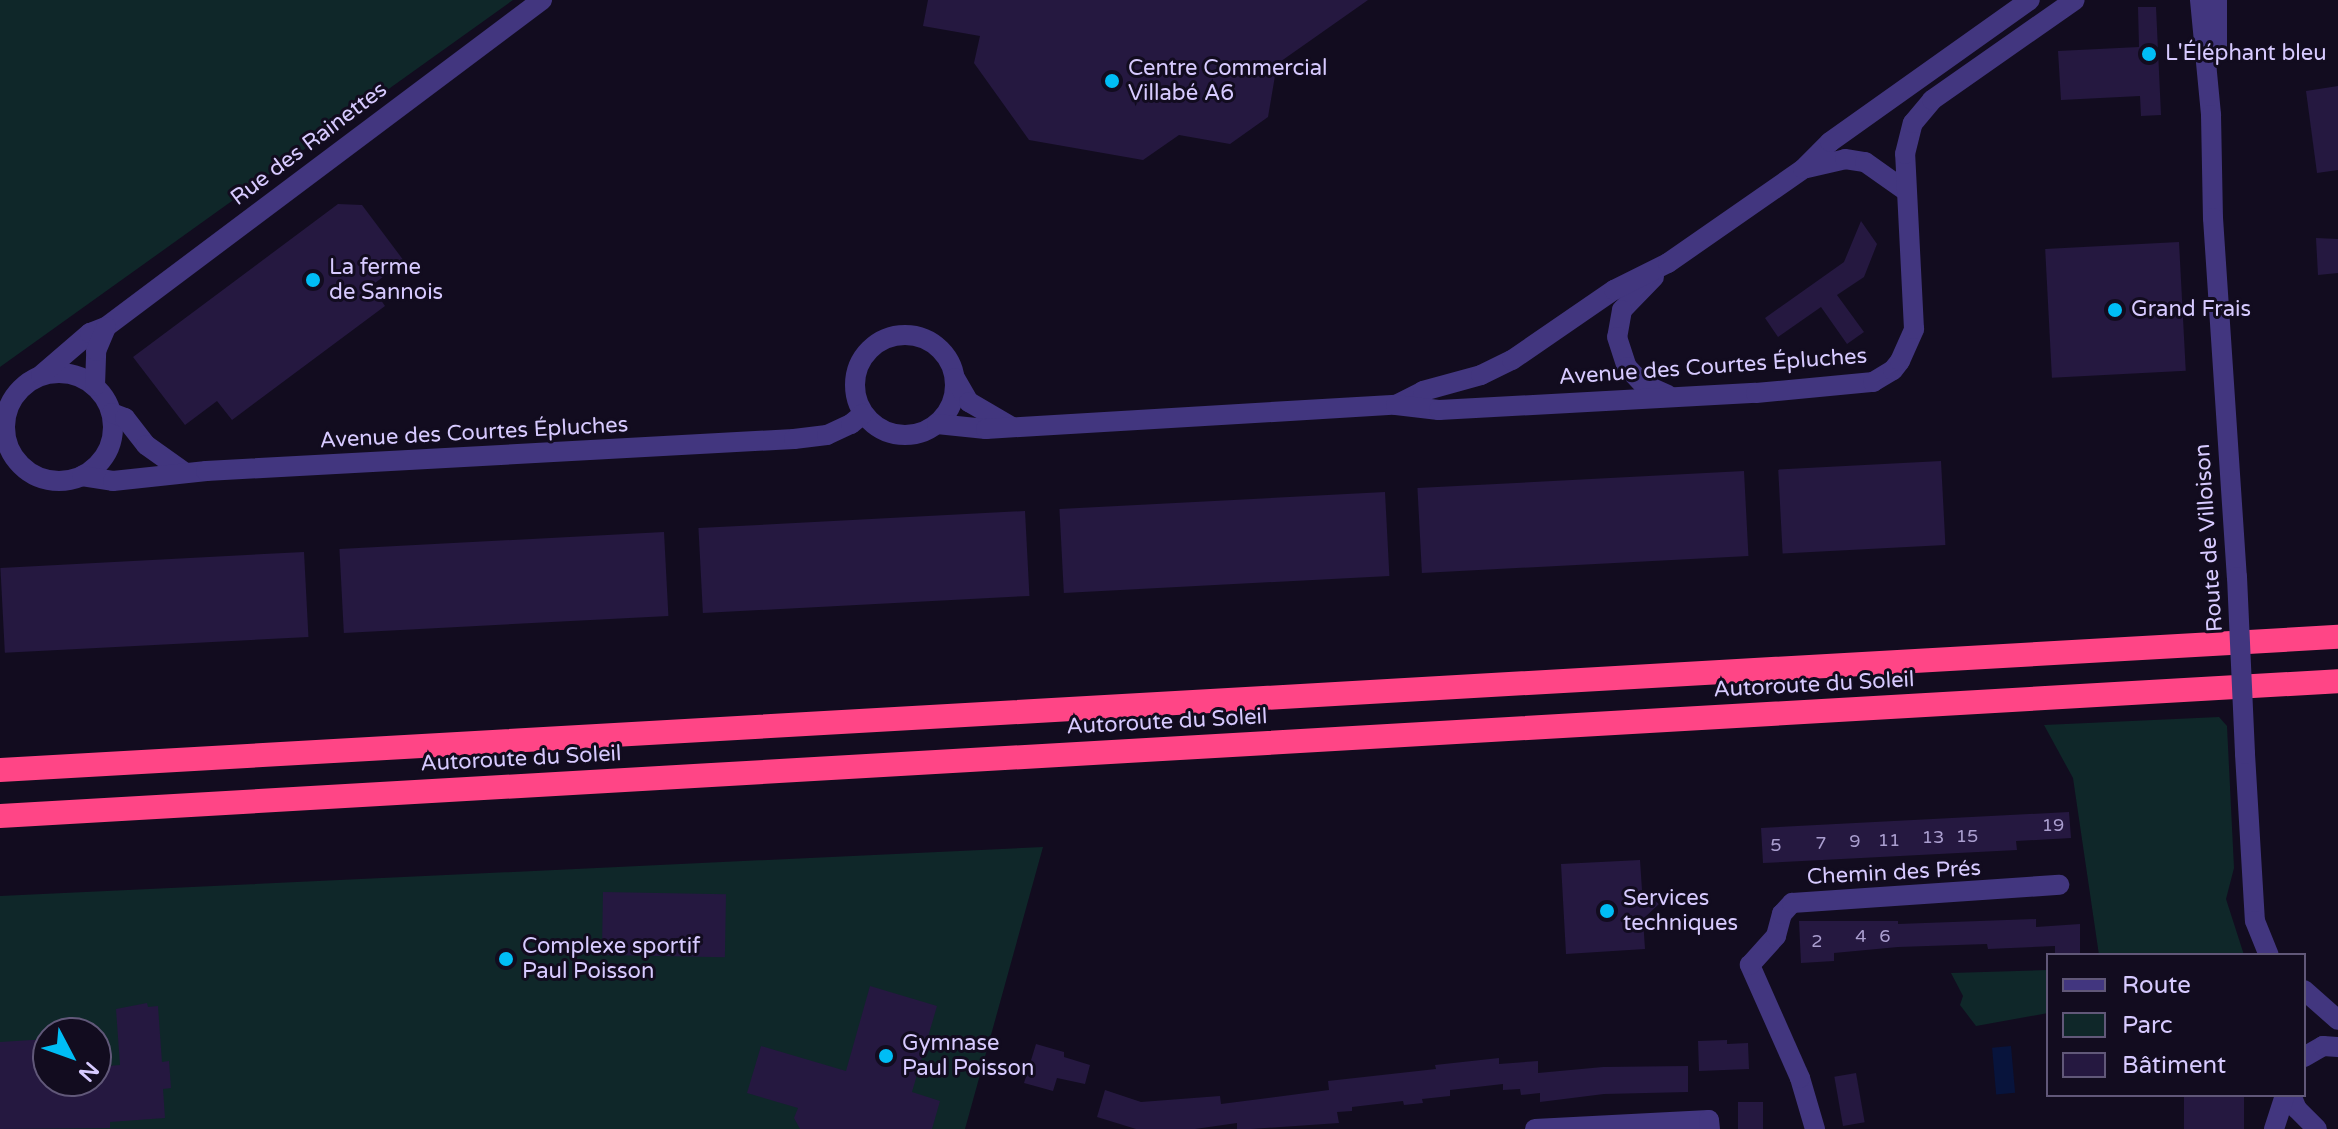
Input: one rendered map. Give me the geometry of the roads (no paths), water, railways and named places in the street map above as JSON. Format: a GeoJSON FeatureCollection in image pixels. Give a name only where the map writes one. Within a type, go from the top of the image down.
{"type":"FeatureCollection","features":[{"type":"Feature","properties":{"kind":"highway","name":"Autoroute du Soleil"},"geometry":{"type":"LineString","coordinates":[[0,770],[2338,637]]}},
{"type":"Feature","properties":{"kind":"highway","name":"Autoroute du Soleil"},"geometry":{"type":"LineString","coordinates":[[0,816],[2338,681]]}},
{"type":"Feature","properties":{"kind":"street","name":"Rue des Rainettes"},"geometry":{"type":"LineString","coordinates":[[41,375],[90,333],[106,327],[542,0]]}},
{"type":"Feature","properties":{"kind":"street","name":"Avenue des Courtes Épluches"},"geometry":{"type":"LineString","coordinates":[[1396,405],[1423,391],[1481,375],[1512,360],[1614,290],[1668,263],[1803,169],[1830,142],[2030,0]]}},
{"type":"Feature","properties":{"kind":"street","name":"Avenue des Courtes Épluches"},"geometry":{"type":"LineString","coordinates":[[937,424],[986,429],[1396,405],[1439,410],[1860,385],[1893,370],[1909,347],[1914,329],[1906,191],[1907,139],[1913,123],[1932,100],[2075,0]]}},
{"type":"Feature","properties":{"kind":"street","name":"Route de Villoison"},"geometry":{"type":"LineString","coordinates":[[2200,0],[2211,115],[2213,218],[2237,577],[2255,921],[2268,953]]}},
{"type":"Feature","properties":{"kind":"street","name":"Route de Villoison"},"geometry":{"type":"LineString","coordinates":[[2211,115],[2217,60],[2217,0]]}},
{"type":"Feature","properties":{"kind":"street","name":"Avenue des Courtes Épluches"},"geometry":{"type":"LineString","coordinates":[[1803,169],[1845,159],[1865,162],[1906,191]]}},
{"type":"Feature","properties":{"kind":"street"},"geometry":{"type":"LineString","coordinates":[[1668,263],[1622,310],[1617,337],[1627,367],[1643,384],[1672,396]]}},
{"type":"Feature","properties":{"kind":"street"},"geometry":{"type":"LineString","coordinates":[[95,386],[96,351],[106,327]]}},
{"type":"Feature","properties":{"kind":"street"},"geometry":{"type":"LineString","coordinates":[[955,378],[954,395],[948,411],[937,424],[906,435],[882,429],[863,414],[855,387],[861,359],[873,344],[892,335],[912,334],[931,341],[946,355],[969,402],[1010,426]]}},
{"type":"Feature","properties":{"kind":"street"},"geometry":{"type":"LineString","coordinates":[[69,373],[95,386],[112,413],[114,432],[109,450],[98,466],[82,476],[64,481],[45,480],[21,465],[6,442],[5,423],[17,392],[41,375],[69,373]]}},
{"type":"Feature","properties":{"kind":"street"},"geometry":{"type":"LineString","coordinates":[[112,413],[125,418],[146,445],[184,472]]}},
{"type":"Feature","properties":{"kind":"street","name":"Avenue des Courtes Épluches"},"geometry":{"type":"LineString","coordinates":[[82,476],[113,481],[184,472],[794,439],[827,435],[851,424],[863,414]]}},
{"type":"Feature","properties":{"kind":"street","name":"Chemin des Prés"},"geometry":{"type":"LineString","coordinates":[[1815,1129],[1800,1078],[1750,965],[1776,936],[1782,914],[1792,903],[2059,885]]}},
{"type":"Feature","properties":{"kind":"street"},"geometry":{"type":"LineString","coordinates":[[2306,992],[2338,1020]]}},
{"type":"Feature","properties":{"kind":"street"},"geometry":{"type":"LineString","coordinates":[[2306,1056],[2323,1046],[2338,1047]]}},
{"type":"Feature","properties":{"kind":"street"},"geometry":{"type":"LineString","coordinates":[[2274,1129],[2287,1097]]}},
{"type":"Feature","properties":{"kind":"street"},"geometry":{"type":"LineString","coordinates":[[2289,1097],[2313,1128]]}},
{"type":"Feature","properties":{"kind":"street"},"geometry":{"type":"LineString","coordinates":[[1535,1129],[1709,1120],[1710,1129]]}},
{"type":"Feature","properties":{"kind":"water"},"geometry":{"type":"Polygon","coordinates":[[[2011,1046],[2015,1093],[1996,1094],[1992,1048],[2011,1046]]]}},
{"type":"Feature","properties":{"kind":"place","name":"L'Éléphant bleu"},"geometry":{"type":"Point","coordinates":[2149,54]}},
{"type":"Feature","properties":{"kind":"place","name":"Centre Commercial Villabé A6"},"geometry":{"type":"Point","coordinates":[1112,81]}},
{"type":"Feature","properties":{"kind":"place","name":"La ferme de Sannois"},"geometry":{"type":"Point","coordinates":[313,280]}},
{"type":"Feature","properties":{"kind":"place","name":"Grand Frais"},"geometry":{"type":"Point","coordinates":[2115,310]}},
{"type":"Feature","properties":{"kind":"place","name":"Services techniques"},"geometry":{"type":"Point","coordinates":[1607,911]}},
{"type":"Feature","properties":{"kind":"place","name":"Complexe sportif Paul Poisson"},"geometry":{"type":"Point","coordinates":[506,959]}},
{"type":"Feature","properties":{"kind":"place","name":"Gymnase Paul Poisson"},"geometry":{"type":"Point","coordinates":[886,1056]}}]}
